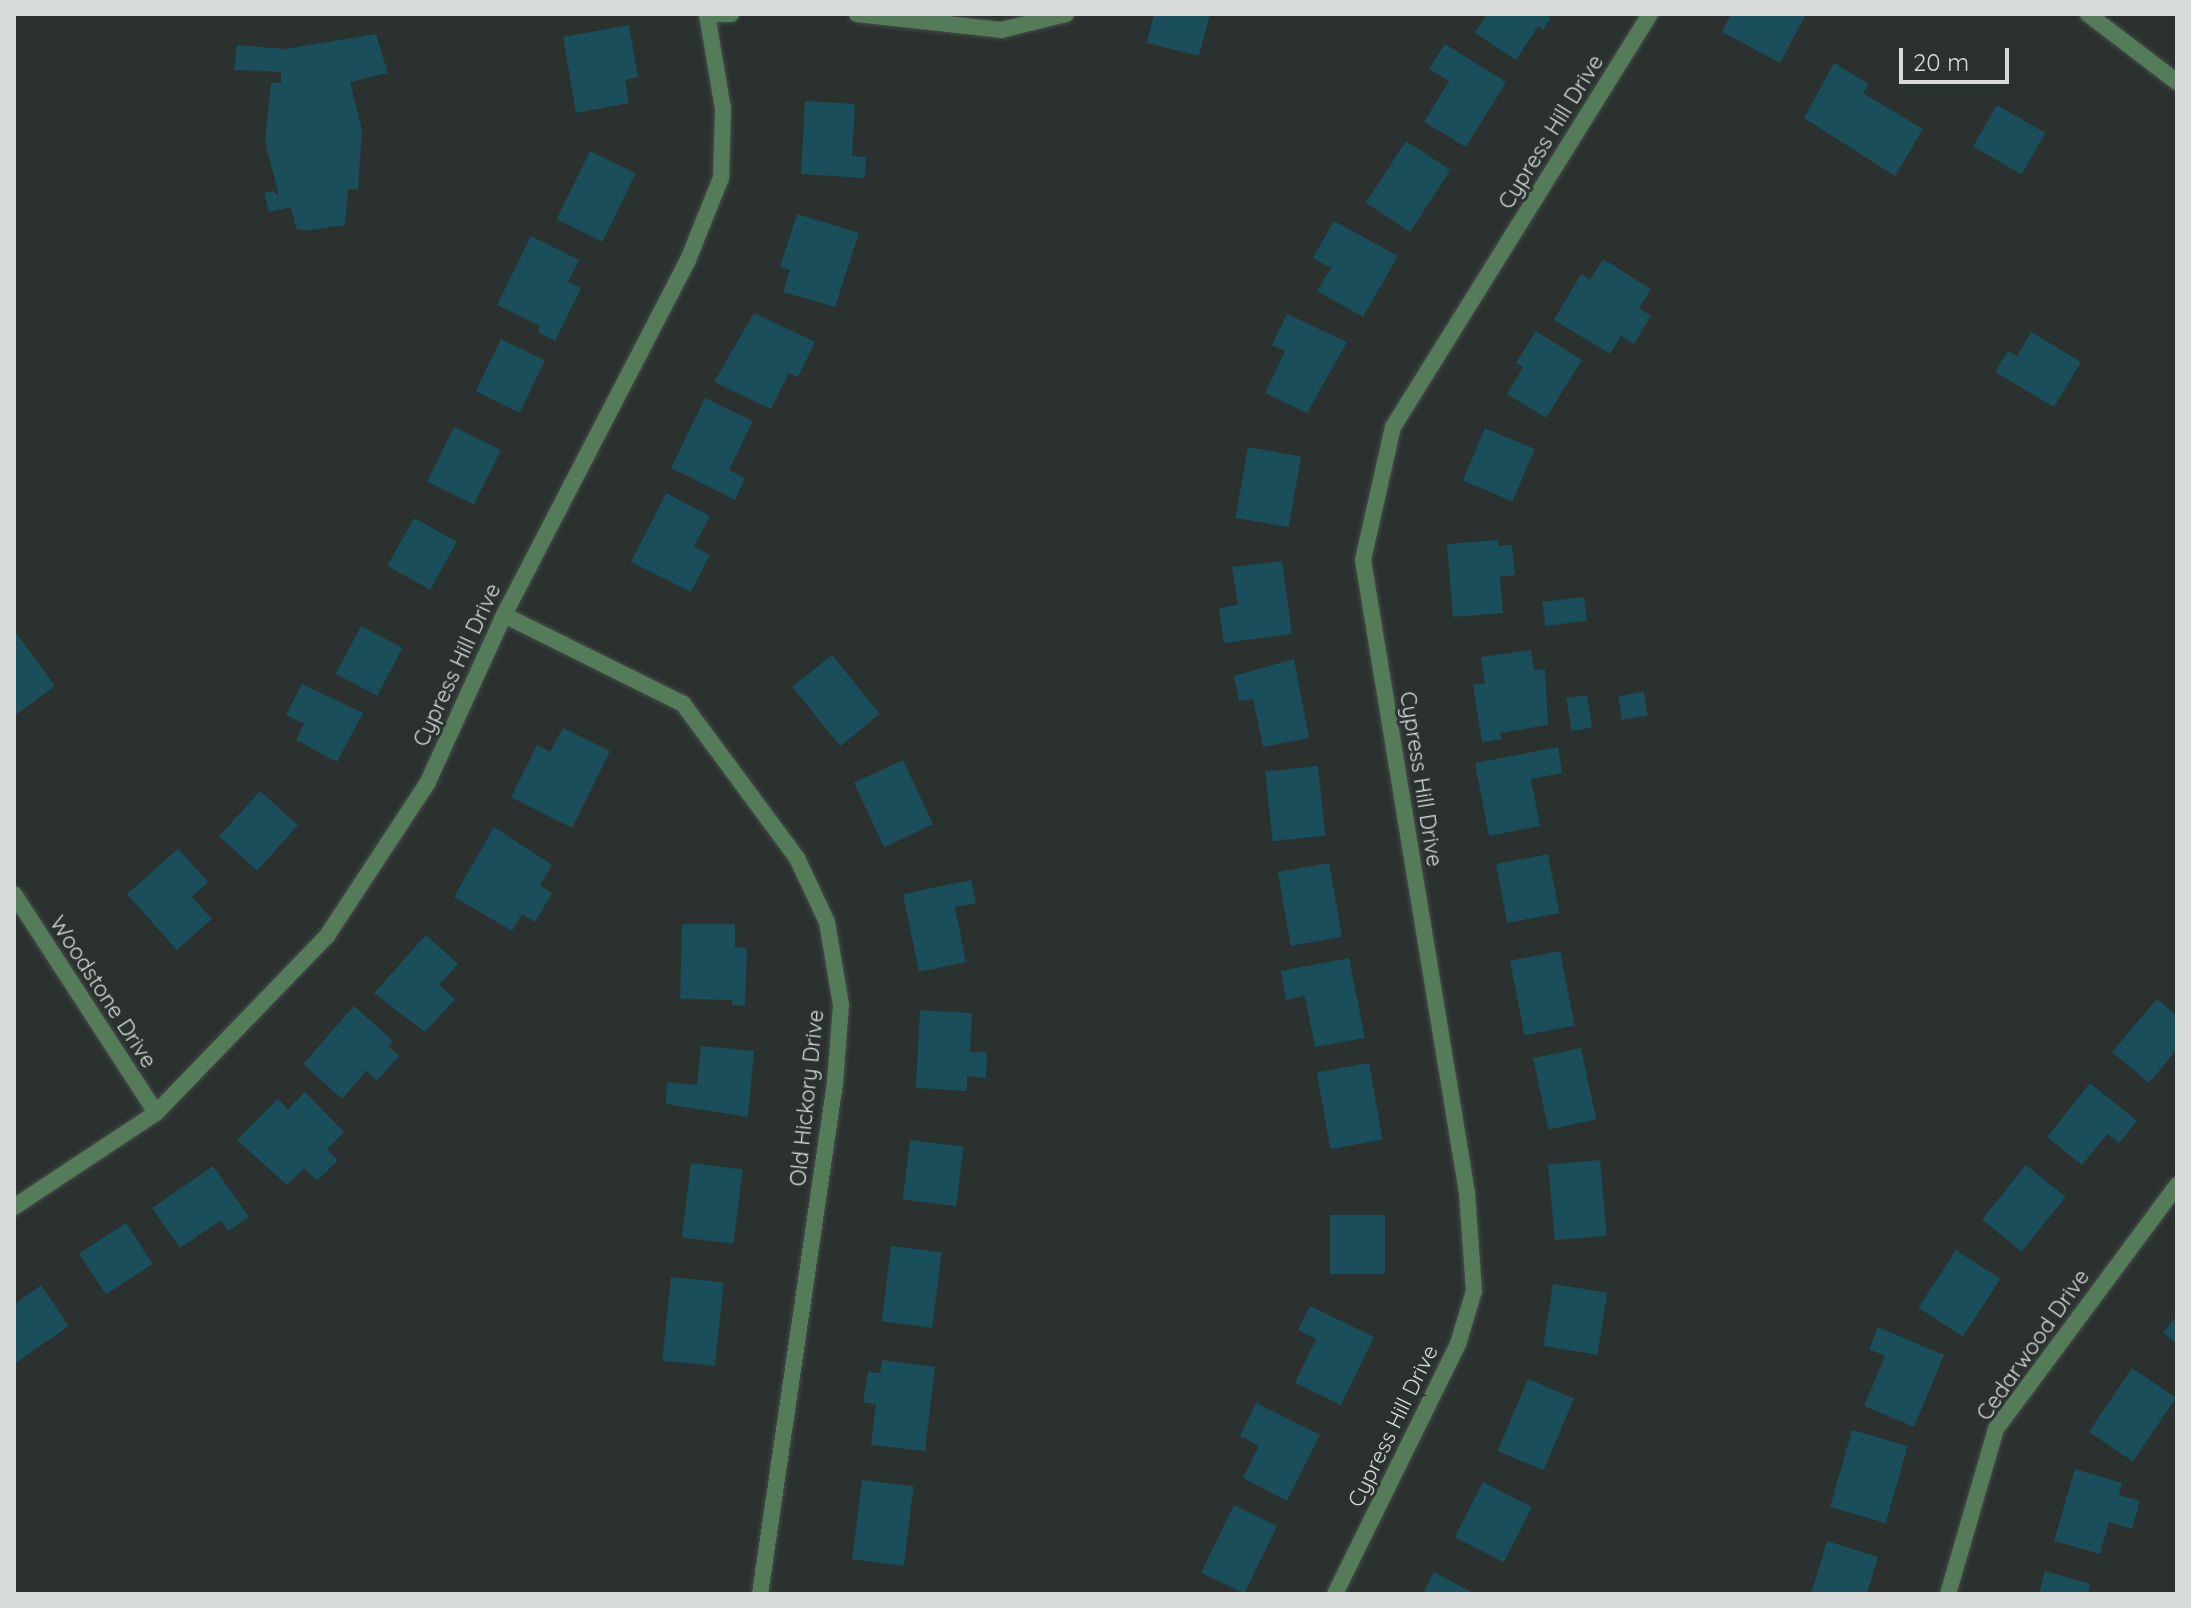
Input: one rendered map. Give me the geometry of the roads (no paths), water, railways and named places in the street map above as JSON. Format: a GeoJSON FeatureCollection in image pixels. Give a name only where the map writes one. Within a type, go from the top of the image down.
{"type":"FeatureCollection","features":[{"type":"Feature","properties":{"kind":"street"},"geometry":{"type":"LineString","coordinates":[[707,14],[731,14]]}},
{"type":"Feature","properties":{"kind":"street","name":"Cypress Hill Drive"},"geometry":{"type":"LineString","coordinates":[[14,1207],[156,1113],[327,936],[427,784],[504,615],[688,260],[721,178],[723,109],[707,14]]}},
{"type":"Feature","properties":{"kind":"street"},"geometry":{"type":"LineString","coordinates":[[857,14],[1001,30],[1066,14]]}},
{"type":"Feature","properties":{"kind":"street","name":"Cypress Hill Drive"},"geometry":{"type":"LineString","coordinates":[[1335,1594],[1458,1344],[1474,1291],[1467,1193],[1363,560],[1393,427],[1650,14]]}},
{"type":"Feature","properties":{"kind":"street"},"geometry":{"type":"LineString","coordinates":[[2088,14],[2177,82]]}},
{"type":"Feature","properties":{"kind":"street","name":"Old Hickory Drive"},"geometry":{"type":"LineString","coordinates":[[504,615],[683,704],[797,858],[827,922],[841,1005],[835,1083],[760,1594]]}},
{"type":"Feature","properties":{"kind":"street","name":"Woodstone Drive"},"geometry":{"type":"LineString","coordinates":[[14,894],[156,1113]]}},
{"type":"Feature","properties":{"kind":"street","name":"Cedarwood Drive"},"geometry":{"type":"LineString","coordinates":[[1948,1594],[1996,1429],[2177,1185]]}}]}
